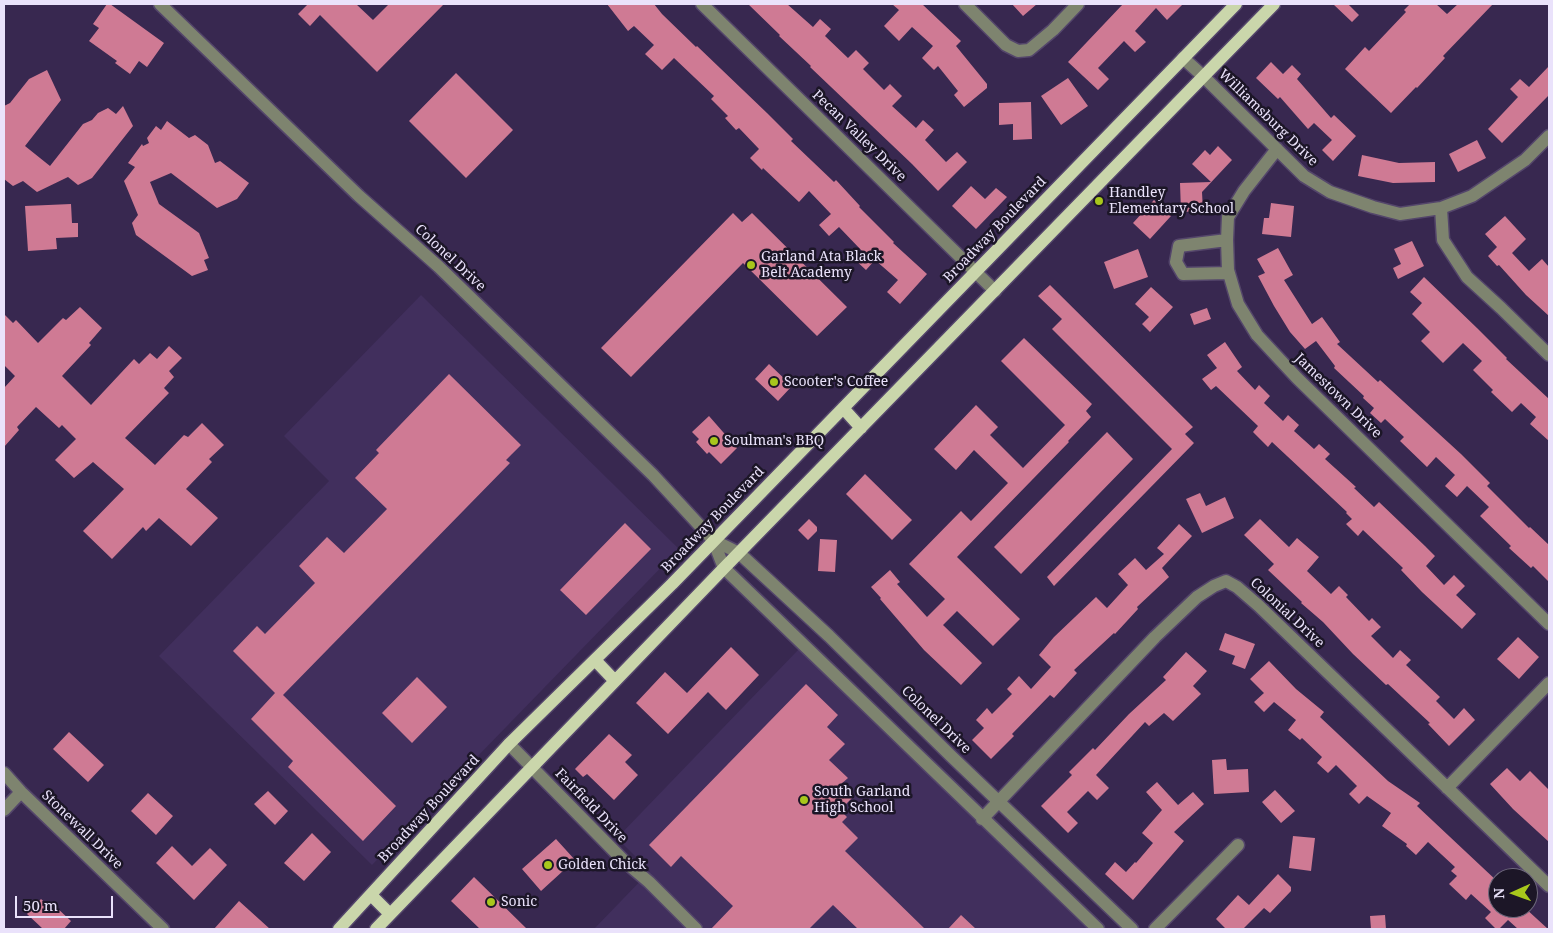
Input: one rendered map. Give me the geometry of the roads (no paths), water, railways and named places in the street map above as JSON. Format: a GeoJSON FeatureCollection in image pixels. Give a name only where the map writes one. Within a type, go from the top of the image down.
{"type":"FeatureCollection","features":[{"type":"Feature","properties":{"kind":"main road","name":"Broadway Boulevard"},"geometry":{"type":"LineString","coordinates":[[339,929],[509,744],[672,584],[1236,4]]}},
{"type":"Feature","properties":{"kind":"main road"},"geometry":{"type":"LineString","coordinates":[[376,929],[724,568],[1274,4]]}},
{"type":"Feature","properties":{"kind":"main road"},"geometry":{"type":"LineString","coordinates":[[842,408],[861,428]]}},
{"type":"Feature","properties":{"kind":"main road"},"geometry":{"type":"LineString","coordinates":[[595,660],[615,681]]}},
{"type":"Feature","properties":{"kind":"main road"},"geometry":{"type":"LineString","coordinates":[[371,895],[390,914]]}},
{"type":"Feature","properties":{"kind":"street","name":"Colonel Drive"},"geometry":{"type":"LineString","coordinates":[[160,4],[359,196],[439,267],[598,421],[653,475],[713,540],[739,553],[828,636],[998,802],[1132,929]]}},
{"type":"Feature","properties":{"kind":"street","name":"Pecan Valley Drive"},"geometry":{"type":"LineString","coordinates":[[702,4],[995,291]]}},
{"type":"Feature","properties":{"kind":"street"},"geometry":{"type":"LineString","coordinates":[[965,4],[1006,45],[1018,51],[1029,50],[1053,30],[1078,4]]}},
{"type":"Feature","properties":{"kind":"street","name":"Williamsburg Drive"},"geometry":{"type":"LineString","coordinates":[[1183,58],[1304,176],[1330,192],[1400,214],[1441,208],[1472,196],[1525,160],[1549,136]]}},
{"type":"Feature","properties":{"kind":"street","name":"Jamestown Drive"},"geometry":{"type":"LineString","coordinates":[[1277,149],[1244,191],[1228,217],[1227,240],[1230,273],[1238,304],[1257,335],[1297,378],[1549,624]]}},
{"type":"Feature","properties":{"kind":"street"},"geometry":{"type":"LineString","coordinates":[[1441,208],[1443,240],[1467,277],[1549,355]]}},
{"type":"Feature","properties":{"kind":"street"},"geometry":{"type":"LineString","coordinates":[[1227,240],[1179,246],[1176,262],[1183,274],[1230,273]]}},
{"type":"Feature","properties":{"kind":"street","name":"Colonel Drive"},"geometry":{"type":"LineString","coordinates":[[713,540],[724,568],[1098,929]]}},
{"type":"Feature","properties":{"kind":"street","name":"Colonial Drive"},"geometry":{"type":"LineString","coordinates":[[982,819],[1155,637],[1197,596],[1214,586],[1226,582],[1259,606],[1549,886]]}},
{"type":"Feature","properties":{"kind":"street"},"geometry":{"type":"LineString","coordinates":[[1447,788],[1549,683]]}},
{"type":"Feature","properties":{"kind":"street","name":"Fairfield Drive"},"geometry":{"type":"LineString","coordinates":[[509,744],[623,860],[649,882],[696,929]]}},
{"type":"Feature","properties":{"kind":"street","name":"Stonewall Drive"},"geometry":{"type":"LineString","coordinates":[[4,772],[21,792],[163,929]]}},
{"type":"Feature","properties":{"kind":"street"},"geometry":{"type":"LineString","coordinates":[[4,810],[21,792]]}},
{"type":"Feature","properties":{"kind":"street"},"geometry":{"type":"LineString","coordinates":[[1155,929],[1238,845]]}},
{"type":"Feature","properties":{"kind":"place","name":"Handley Elementary School"},"geometry":{"type":"Point","coordinates":[1099,201]}},
{"type":"Feature","properties":{"kind":"place","name":"Garland Ata Black Belt Academy"},"geometry":{"type":"Point","coordinates":[751,265]}},
{"type":"Feature","properties":{"kind":"place","name":"Scooter's Coffee"},"geometry":{"type":"Point","coordinates":[774,382]}},
{"type":"Feature","properties":{"kind":"place","name":"Soulman's BBQ"},"geometry":{"type":"Point","coordinates":[714,441]}},
{"type":"Feature","properties":{"kind":"place","name":"South Garland High School"},"geometry":{"type":"Point","coordinates":[804,800]}},
{"type":"Feature","properties":{"kind":"place","name":"Golden Chick"},"geometry":{"type":"Point","coordinates":[548,865]}},
{"type":"Feature","properties":{"kind":"place","name":"Sonic"},"geometry":{"type":"Point","coordinates":[491,902]}}]}
